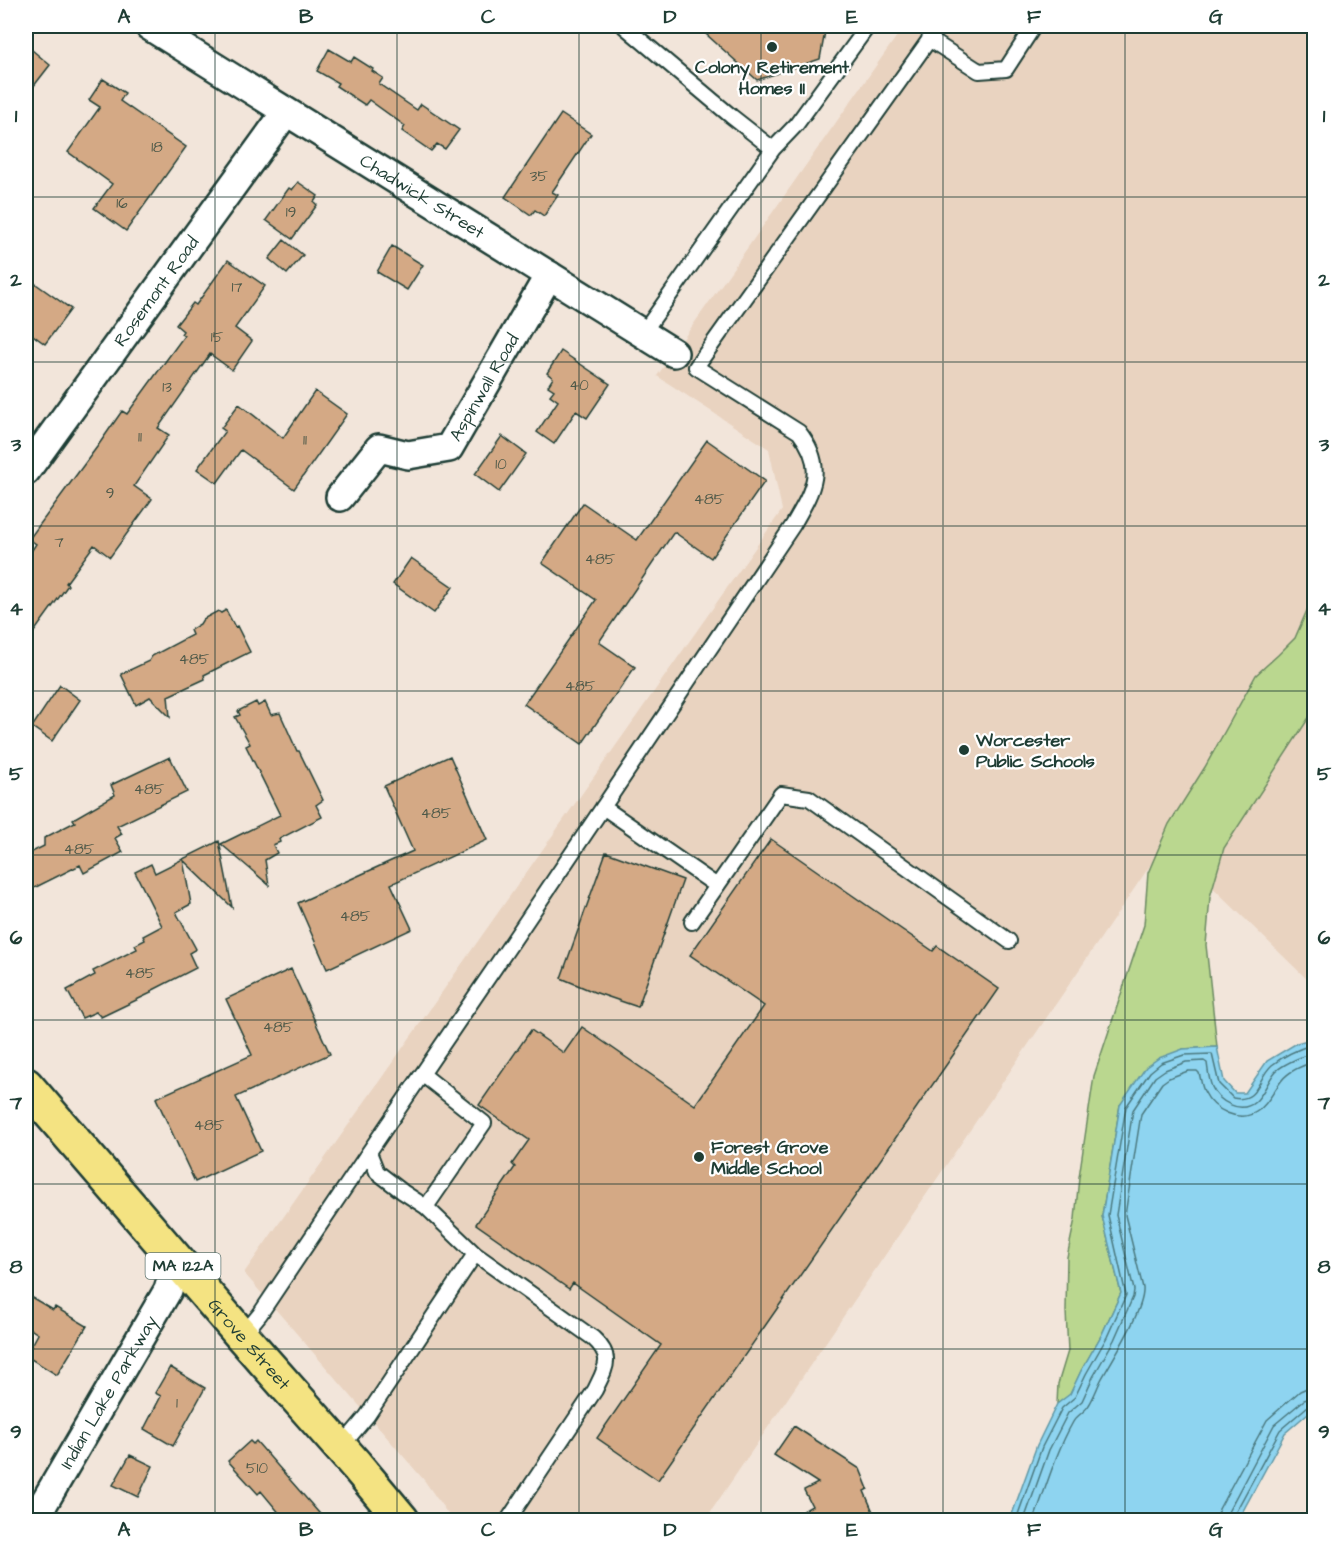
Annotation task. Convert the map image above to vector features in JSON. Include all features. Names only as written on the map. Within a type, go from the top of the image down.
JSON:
[{"type":"main road","name":"Grove Street","points":[[31,1101],[177,1260],[402,1521]]},
{"type":"street","name":"Chadwick Street","points":[[149,26],[685,360]]},
{"type":"street","name":"Rosemont Road","points":[[26,471],[286,112]]},
{"type":"street","name":"Aspinwall Road","points":[[340,497],[379,448],[408,455],[449,448],[549,275]]},
{"type":"street","name":"Indian Lake Parkway","points":[[34,1521],[168,1290],[177,1260]]},
{"type":"lane","points":[[624,26],[773,149]]},
{"type":"lane","points":[[643,333],[773,149],[796,125],[868,26]]},
{"type":"lane","points":[[242,1336],[260,1314],[603,807],[793,525],[808,499],[813,485],[815,464],[813,454],[799,432],[685,360],[939,26]]},
{"type":"lane","points":[[929,39],[979,71],[1006,69],[1035,26]]},
{"type":"lane","points":[[692,922],[781,794],[809,798],[1009,941]]},
{"type":"lane","points":[[603,807],[717,886]]},
{"type":"lane","points":[[422,1074],[484,1123],[426,1207]]},
{"type":"lane","points":[[369,1152],[377,1172],[426,1207],[475,1254],[593,1338],[607,1358],[602,1377],[595,1390],[508,1521]]},
{"type":"lane","points":[[340,1447],[367,1416],[475,1254]]},
{"type":"shaded area","name":"Worcester Public Schools","points":[[904,26],[1314,26],[1314,986],[1166,842],[705,1520],[452,1520],[424,1480],[244,1273],[782,510],[769,449],[657,376]]},
{"type":"green space","points":[[1314,578],[1314,712],[1224,848],[1210,897],[1206,945],[1217,1047],[1183,1049],[1120,1105],[1102,1216],[1121,1293],[1070,1395],[1057,1404],[1058,1384],[1068,1351],[1067,1257],[1075,1219],[1094,1076],[1144,925],[1148,873],[1169,824],[1205,767],[1256,675],[1295,638],[1308,608]]},
{"type":"water","points":[[1314,1038],[1314,1408],[1285,1433],[1238,1520],[1010,1520],[1037,1445],[1057,1404],[1070,1394],[1121,1293],[1102,1216],[1120,1105],[1146,1067],[1159,1058],[1183,1049],[1217,1047],[1224,1081],[1235,1093],[1245,1093],[1267,1061],[1297,1043]]},
{"type":"building","name":"Colony Retirement Homes II","points":[[697,26],[826,26],[820,59],[757,80]]},
{"type":"building","points":[[26,45],[50,65],[26,96]]},
{"type":"building","points":[[329,49],[351,62],[354,57],[383,78],[379,84],[417,110],[421,104],[459,130],[445,149],[437,144],[431,151],[402,131],[405,126],[369,100],[365,105],[336,86],[338,83],[317,71]]},
{"type":"building","points":[[103,79],[125,93],[120,101],[186,147],[126,231],[94,208],[112,184],[68,152],[100,107],[89,100]]},
{"type":"building","points":[[561,114],[591,134],[552,192],[558,195],[544,216],[535,210],[531,215],[505,197]]},
{"type":"building","points":[[298,182],[318,196],[314,202],[317,205],[292,239],[266,220],[289,188],[292,190]]},
{"type":"building","points":[[284,240],[303,255],[287,274],[269,259]]},
{"type":"building","points":[[392,246],[423,265],[407,290],[377,272]]},
{"type":"building","points":[[228,260],[265,286],[235,328],[252,341],[232,370],[210,354],[158,428],[169,435],[134,486],[152,499],[110,557],[94,545],[26,643],[26,559],[36,544],[29,539],[122,411],[127,414],[184,336],[181,334],[183,331],[176,325],[193,303],[196,305]]},
{"type":"building","points":[[26,277],[71,309],[45,344],[26,330]]},
{"type":"building","points":[[561,351],[610,384],[587,418],[576,411],[554,444],[537,432],[558,401],[550,395],[554,390],[548,386],[553,378],[547,373]]},
{"type":"building","points":[[315,391],[347,414],[294,489],[241,450],[217,483],[197,469],[225,431],[221,428],[239,404],[283,438]]},
{"type":"building","points":[[502,436],[526,454],[499,492],[475,474]]},
{"type":"building","points":[[707,440],[765,481],[711,558],[674,532],[599,642],[635,667],[582,744],[524,704],[596,600],[542,563],[583,503],[637,540]]},
{"type":"building","points":[[411,558],[453,587],[434,613],[393,584]]},
{"type":"building","points":[[226,610],[250,652],[204,675],[205,679],[168,696],[170,717],[150,697],[136,705],[121,674],[149,661],[152,656],[192,635],[190,630],[200,624],[203,619],[218,611],[221,613]]},
{"type":"building","points":[[60,685],[80,700],[52,741],[32,727]]},
{"type":"building","points":[[256,702],[258,706],[265,702],[271,715],[280,713],[323,800],[316,805],[322,817],[279,839],[280,842],[273,845],[277,853],[265,860],[269,885],[221,844],[280,815],[246,746],[250,744],[235,717],[240,715],[238,711]]},
{"type":"building","points":[[450,756],[487,840],[391,884],[412,929],[327,969],[298,903],[413,851],[384,786]]},
{"type":"building","points":[[170,757],[187,792],[117,826],[122,834],[115,838],[123,852],[84,873],[80,865],[26,892],[26,855],[44,846],[44,838],[75,822],[73,819],[115,795],[111,785]]},
{"type":"building","name":"Forest Grove Middle School","points":[[771,839],[933,951],[937,946],[999,989],[658,1480],[597,1438],[661,1345],[573,1283],[569,1289],[476,1224],[515,1167],[512,1164],[529,1140],[479,1105],[531,1030],[564,1053],[582,1027],[695,1105],[764,1006],[690,955]]},
{"type":"building","points":[[219,841],[232,907],[183,860],[191,904],[176,912],[196,949],[189,953],[196,968],[101,1017],[96,1012],[82,1018],[67,990],[95,975],[93,971],[137,949],[135,945],[145,940],[143,936],[162,926],[135,872],[151,864],[155,873]]},
{"type":"building","points":[[606,852],[683,880],[638,1007],[561,978]]},
{"type":"building","points":[[291,969],[330,1054],[236,1097],[261,1151],[195,1182],[156,1098],[252,1055],[226,999]]},
{"type":"building","points":[[26,1294],[53,1310],[55,1307],[87,1326],[57,1375],[26,1356],[38,1334],[26,1326]]},
{"type":"building","points":[[170,1367],[205,1388],[173,1446],[144,1429],[161,1396],[155,1393]]},
{"type":"building","points":[[794,1426],[860,1469],[868,1489],[864,1491],[877,1521],[786,1521],[812,1506],[804,1490],[818,1483],[774,1455]]},
{"type":"building","points":[[250,1441],[253,1444],[256,1441],[326,1521],[286,1521],[261,1491],[258,1494],[228,1461]]},
{"type":"building","points":[[130,1455],[153,1466],[138,1497],[113,1485]]},
{"type":"place","name":"Colony Retirement Homes II","points":[[772,47]]},
{"type":"place","name":"Worcester Public Schools","points":[[964,750]]},
{"type":"place","name":"Forest Grove Middle School","points":[[699,1157]]}]
